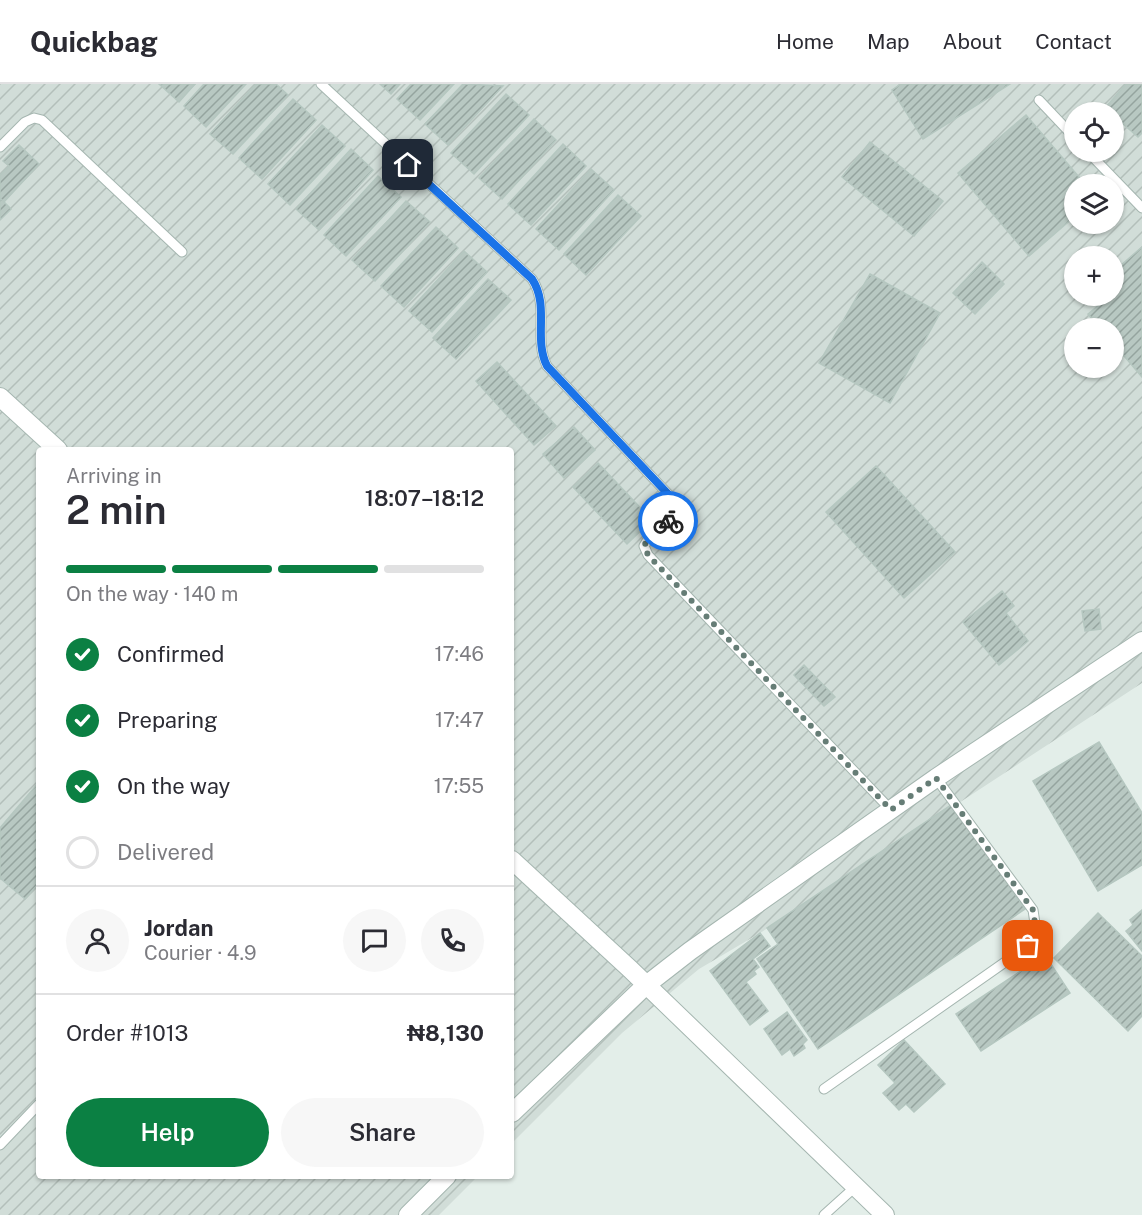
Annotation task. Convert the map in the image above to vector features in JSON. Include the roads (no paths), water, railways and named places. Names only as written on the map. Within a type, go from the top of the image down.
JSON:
[{"type":"street","points":[[0,397],[55,447]]},
{"type":"street","points":[[514,1111],[645,986],[936,778],[1142,641]]},
{"type":"street","points":[[514,862],[854,1188],[885,1215]]},
{"type":"street","points":[[408,1215],[444,1179]]},
{"type":"lane","points":[[321,84],[532,279],[542,300],[543,357],[547,366],[669,495],[675,506],[673,516],[648,539],[644,546],[648,555],[891,810]]},
{"type":"lane","points":[[1039,100],[1064,126]]},
{"type":"lane","points":[[0,147],[26,122],[34,118],[42,120],[182,252]]},
{"type":"lane","points":[[1098,162],[1142,208]]},
{"type":"lane","points":[[824,1089],[1028,946],[1036,930],[1033,910],[936,778]]},
{"type":"lane","points":[[0,1145],[36,1107]]},
{"type":"lane","points":[[824,1215],[854,1188]]}]
